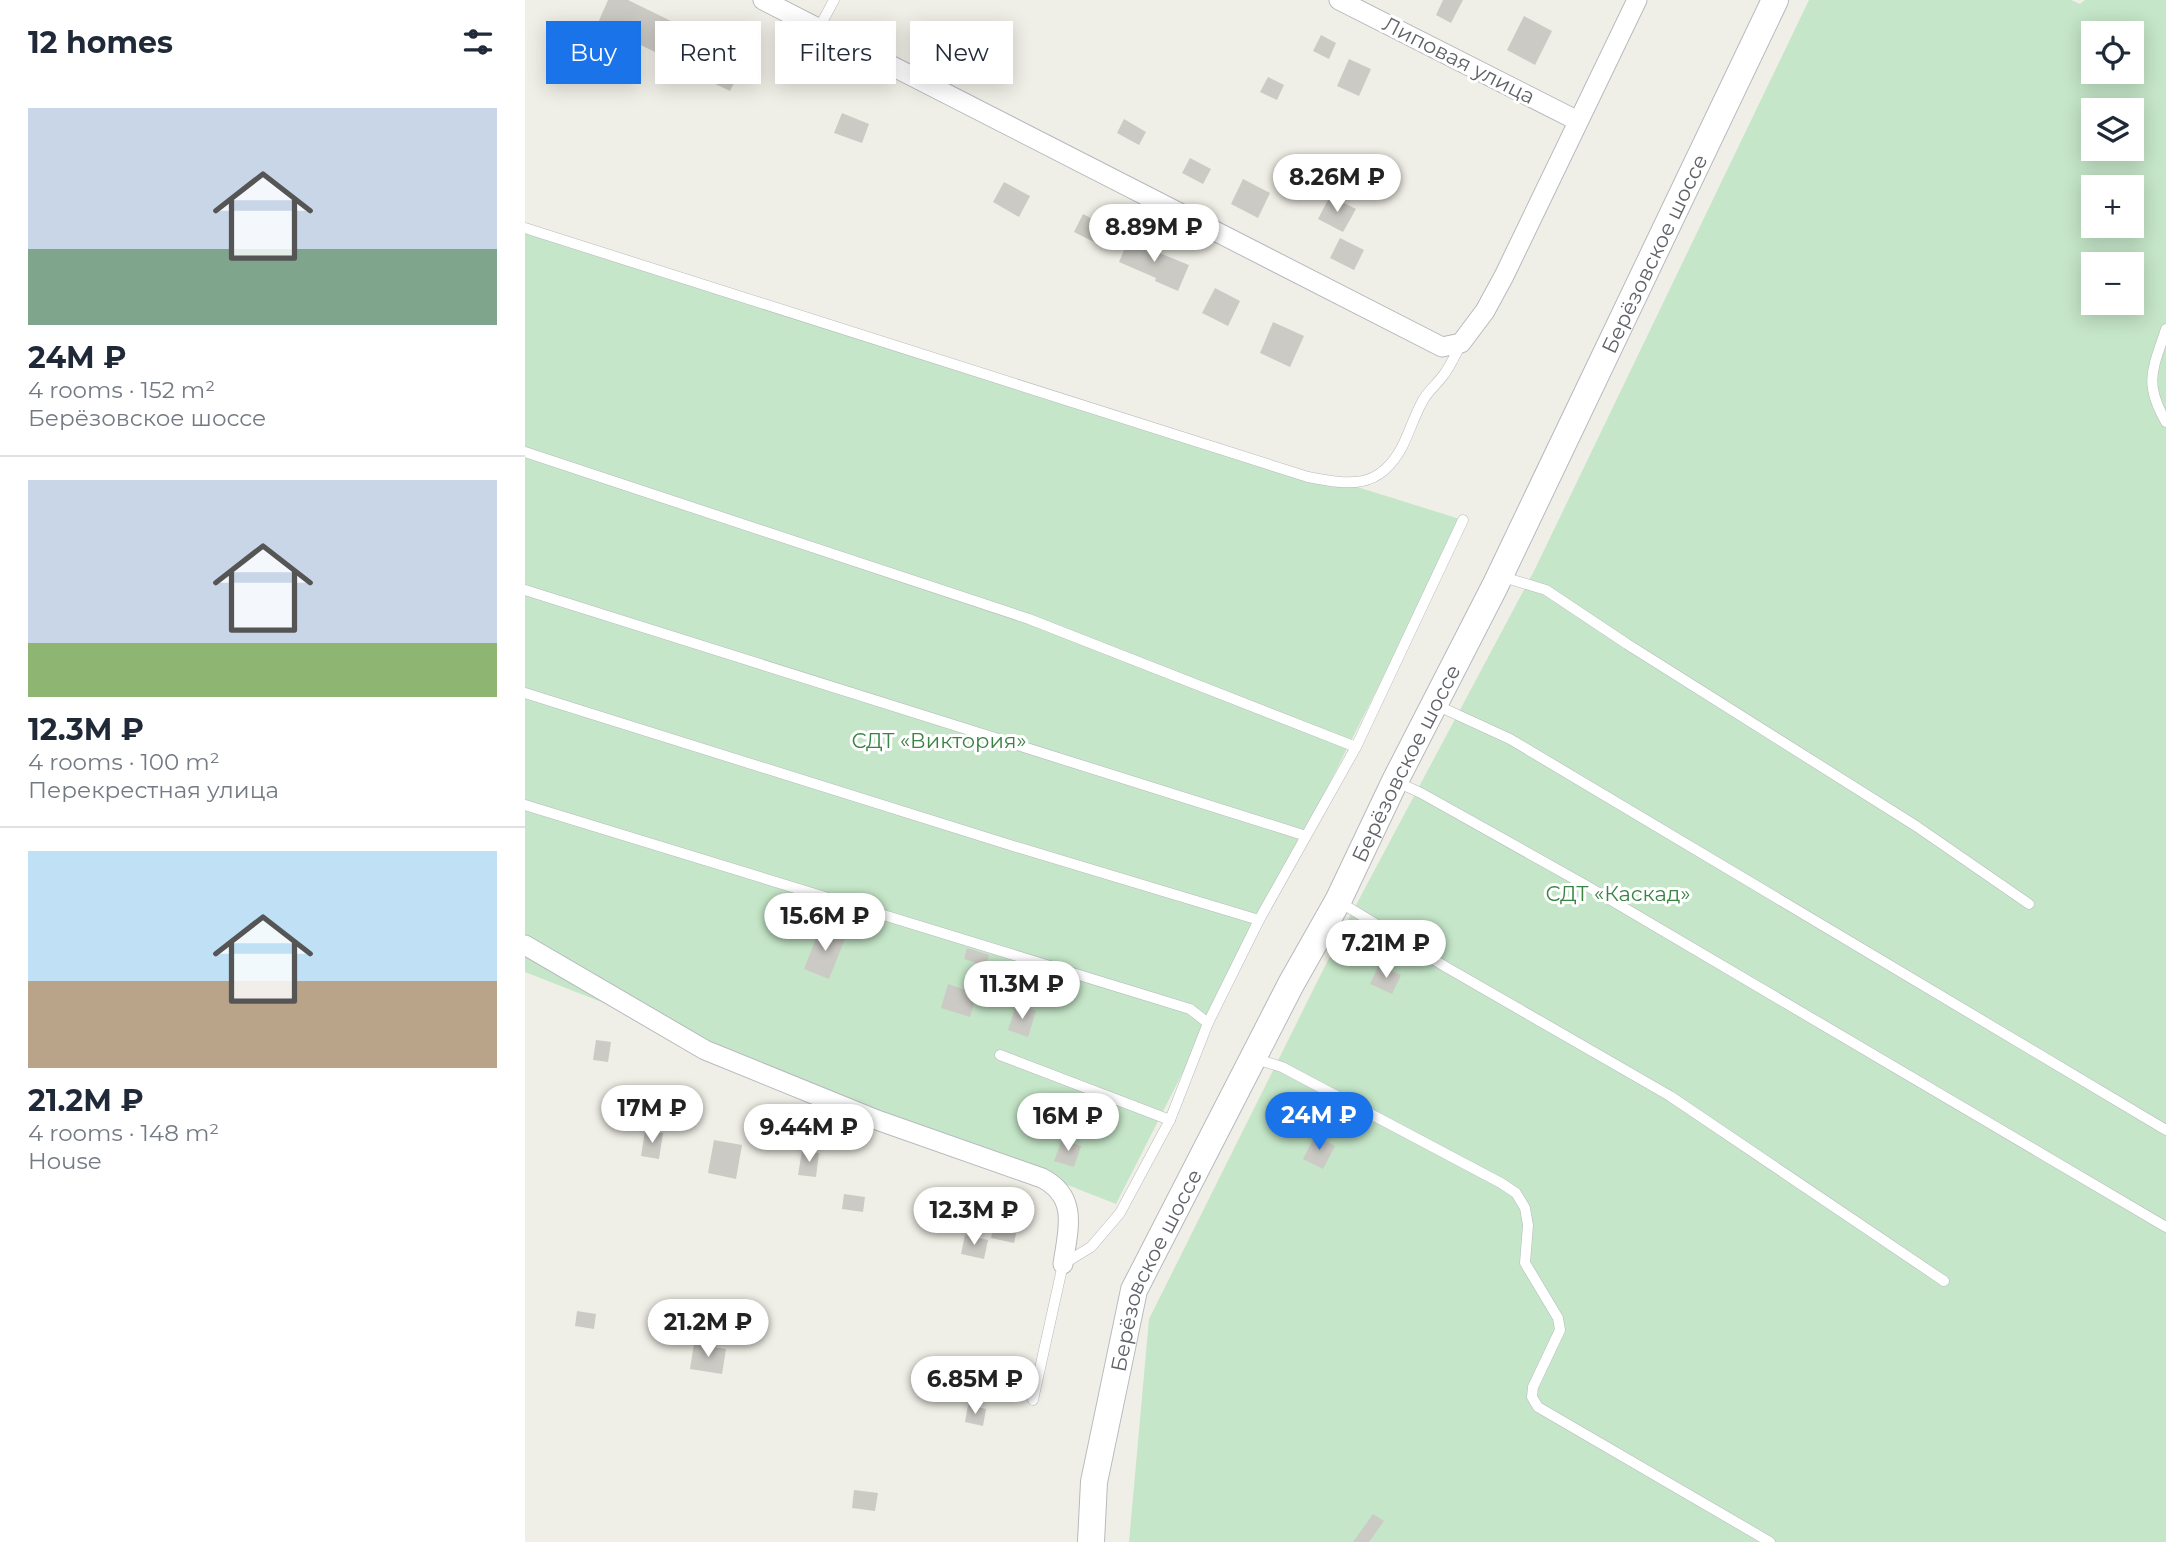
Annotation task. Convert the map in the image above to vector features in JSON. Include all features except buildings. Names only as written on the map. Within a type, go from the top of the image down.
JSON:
[{"type":"street","points":[[763,0],[805,21]]},
{"type":"street","name":"Липовая улица","points":[[1339,0],[1578,121]]},
{"type":"street","points":[[896,68],[1442,347],[1461,343],[1485,311],[1637,0]]},
{"type":"street","name":"Берёзовское шоссе","points":[[1091,1542],[1094,1482],[1133,1290],[1338,901],[1395,781],[1500,576],[1775,0]]},
{"type":"street","points":[[525,945],[705,1050],[877,1120],[1055,1184],[1065,1199],[1070,1215],[1063,1264]]},
{"type":"lane","points":[[823,21],[834,0]]},
{"type":"lane","points":[[525,228],[1308,477],[1336,482],[1362,482],[1379,476],[1391,464],[1427,393],[1444,375],[1461,343]]},
{"type":"lane","points":[[2166,329],[2150,376],[2155,402],[2166,422]]},
{"type":"lane","points":[[525,452],[1029,619],[1356,747]]},
{"type":"lane","points":[[1033,1400],[1063,1264],[1091,1247],[1119,1213],[1170,1120],[1208,1023],[1259,920],[1356,747],[1463,520]]},
{"type":"lane","points":[[1500,576],[1546,590],[1916,826],[2029,904]]},
{"type":"lane","points":[[525,590],[1303,835]]},
{"type":"lane","points":[[525,693],[1259,920]]},
{"type":"lane","points":[[1435,704],[1510,739],[2166,1130]]},
{"type":"lane","points":[[1395,781],[1587,886],[2166,1227]]},
{"type":"lane","points":[[525,805],[1190,1009],[1208,1023]]},
{"type":"lane","points":[[1338,901],[1670,1097],[1944,1281]]},
{"type":"lane","points":[[1000,1055],[1170,1120]]},
{"type":"lane","points":[[1253,1058],[1282,1068],[1501,1183],[1516,1194],[1525,1208],[1528,1225],[1525,1263],[1557,1318],[1560,1330],[1533,1387],[1532,1397],[1538,1407],[1770,1542]]},
{"type":"green space","name":"СДТ «Каскад»","points":[[1809,0],[2071,0],[2080,4],[2085,0],[2166,0],[2166,1542],[1129,1542],[1149,1319],[1348,920],[1535,569]]},
{"type":"green space","name":"СДТ «Виктория»","points":[[525,227],[1463,520],[1116,1204],[525,972]]}]
